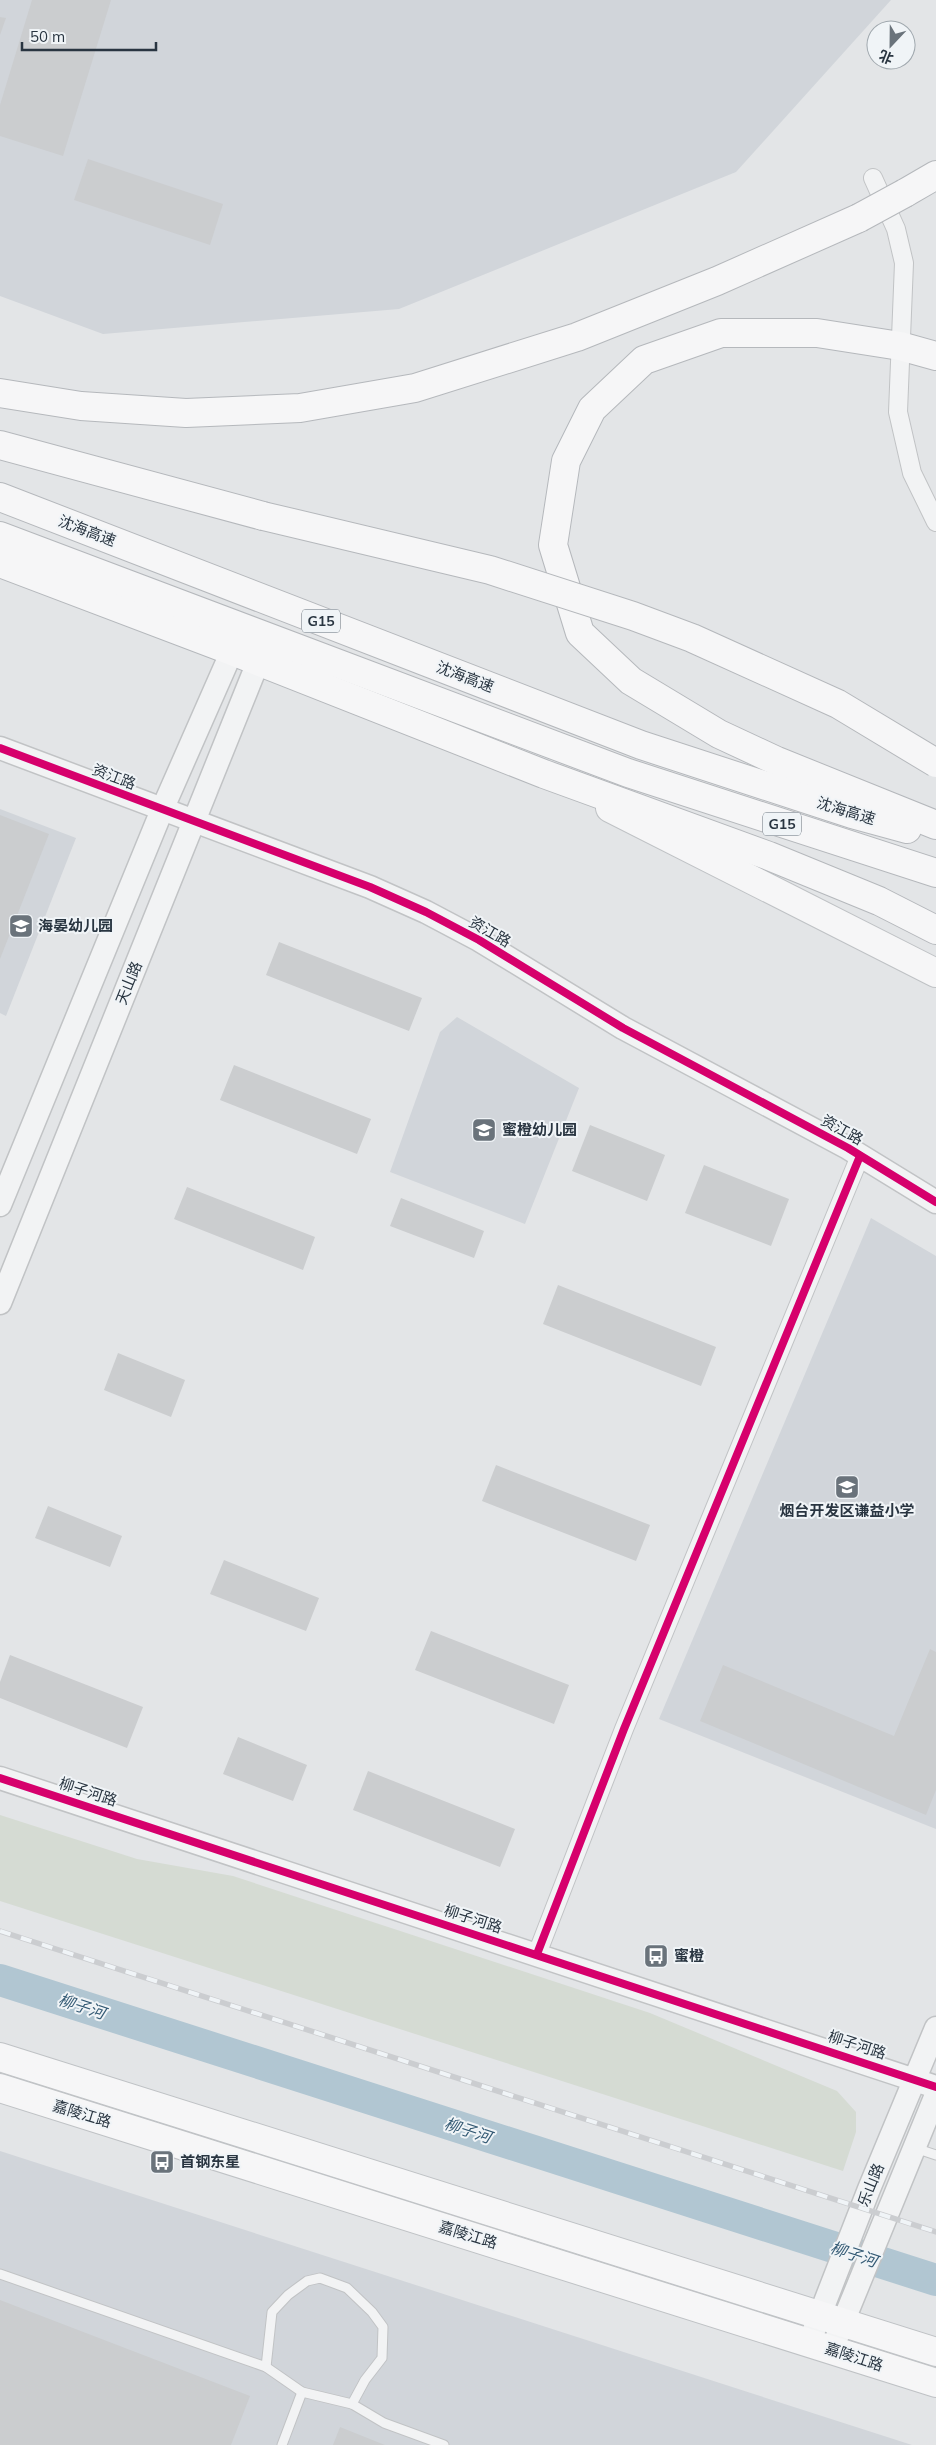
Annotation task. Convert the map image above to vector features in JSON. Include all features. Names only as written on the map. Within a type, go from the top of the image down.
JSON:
[{"type":"main road","points":[[0,394],[81,406],[186,414],[300,408],[415,388],[577,337],[717,281],[859,218],[936,175]]},
{"type":"main road","points":[[936,356],[900,346],[817,333],[721,333],[644,360],[592,409],[566,461],[553,545],[580,633],[631,681],[719,734],[777,761],[936,825]]},
{"type":"main road","points":[[0,445],[263,516],[490,570],[633,616],[692,638],[838,704],[936,763]]},
{"type":"main road","name":"沈海高速","points":[[0,497],[641,745],[852,814],[936,837]]},
{"type":"main road","name":"G15","points":[[0,536],[628,773],[936,873]]},
{"type":"main road","points":[[0,563],[232,650],[258,662],[544,774],[769,856],[879,901],[936,930]]},
{"type":"main road","points":[[544,774],[936,973]]},
{"type":"main road","name":"嘉陵江路","points":[[0,2058],[836,2307],[936,2352]]},
{"type":"main road","name":"嘉陵江路","points":[[0,2088],[936,2383]]},
{"type":"street","points":[[874,178],[896,229],[904,263],[898,412],[912,473],[936,522]]},
{"type":"street","points":[[0,1205],[162,810],[232,650]]},
{"type":"street","name":"天山路","points":[[0,1303],[258,662]]},
{"type":"street","name":"资江路","points":[[0,748],[370,887],[426,912],[479,940],[623,1028],[860,1156],[936,1202]]},
{"type":"street","points":[[537,1954],[624,1729],[860,1156]]},
{"type":"street","name":"柳子河路","points":[[0,1778],[926,2083]]},
{"type":"street","name":"乐山路","points":[[836,2307],[869,2189],[926,2083],[936,2028]]},
{"type":"street","name":"乐山路","points":[[820,2346],[836,2307],[894,2196],[936,2095]]},
{"type":"lane","points":[[914,2148],[936,2155]]},
{"type":"lane","points":[[0,2274],[266,2367],[302,2392],[352,2404],[384,2423],[444,2445]]},
{"type":"lane","points":[[266,2367],[272,2312],[288,2295],[308,2281],[320,2278],[347,2288],[372,2312],[384,2327],[382,2358],[365,2380],[352,2404]]},
{"type":"lane","points":[[282,2445],[302,2392]]},
{"type":"shaded area","points":[[0,0],[891,0],[873,20],[866,20],[866,28],[736,172],[399,309],[103,334],[0,296]]},
{"type":"shaded area","name":"海晏幼儿园","points":[[0,809],[76,838],[6,1016],[0,1013]]},
{"type":"shaded area","name":"蜜橙幼儿园","points":[[457,1017],[579,1088],[525,1224],[390,1172],[440,1032]]},
{"type":"shaded area","name":"烟台开发区谦益小学","points":[[871,1218],[936,1256],[936,1829],[659,1719]]},
{"type":"shaded area","points":[[0,1815],[137,1859],[233,1876],[650,2013],[837,2091],[856,2112],[856,2132],[843,2171],[0,1901]]},
{"type":"shaded area","name":"首钢东星","points":[[0,2151],[912,2445],[0,2445]]},
{"type":"building","points":[[32,0],[111,0],[63,156],[0,136],[0,105]]},
{"type":"building","points":[[0,17],[6,18],[0,35]]},
{"type":"building","points":[[88,159],[223,204],[210,245],[74,200]]},
{"type":"building","points":[[0,815],[49,834],[0,959]]},
{"type":"building","points":[[279,942],[422,998],[409,1031],[266,975]]},
{"type":"building","points":[[234,1065],[371,1119],[357,1154],[220,1100]]},
{"type":"building","points":[[590,1125],[665,1155],[647,1201],[572,1171]]},
{"type":"building","points":[[704,1165],[789,1199],[771,1246],[685,1213]]},
{"type":"building","points":[[187,1187],[315,1237],[303,1270],[174,1219]]},
{"type":"building","points":[[401,1198],[484,1231],[474,1258],[390,1226]]},
{"type":"building","points":[[558,1285],[716,1347],[701,1386],[543,1324]]},
{"type":"building","points":[[118,1353],[185,1380],[171,1417],[104,1390]]},
{"type":"building","points":[[496,1465],[650,1525],[636,1561],[482,1501]]},
{"type":"building","points":[[48,1506],[122,1536],[110,1567],[35,1538]]},
{"type":"building","points":[[224,1560],[319,1598],[306,1631],[210,1594]]},
{"type":"building","points":[[431,1631],[569,1685],[554,1724],[415,1670]]},
{"type":"building","points":[[930,1649],[936,1652],[936,1790],[926,1815],[700,1721],[723,1665],[894,1736]]},
{"type":"building","points":[[10,1655],[143,1707],[127,1748],[0,1698],[0,1682]]},
{"type":"building","points":[[238,1737],[307,1765],[293,1801],[223,1774]]},
{"type":"building","points":[[368,1771],[515,1829],[500,1867],[353,1810]]},
{"type":"building","points":[[0,2300],[250,2396],[231,2445],[0,2445]]},
{"type":"building","points":[[340,2427],[385,2445],[333,2445]]},
{"type":"waterway","name":"柳子河","points":[[0,1980],[936,2280]]},
{"type":"railway","points":[[0,1931],[936,2232]]},
{"type":"cycle path","points":[[0,748],[370,887],[426,912],[479,940],[623,1028],[848,1148],[936,1202]]},
{"type":"cycle path","points":[[537,1954],[624,1729],[860,1156]]},
{"type":"cycle path","points":[[0,1778],[936,2087]]},
{"type":"place","name":"海晏幼儿园","points":[[21,926]]},
{"type":"place","name":"蜜橙幼儿园","points":[[484,1130]]},
{"type":"place","name":"烟台开发区谦益小学","points":[[847,1487]]},
{"type":"place","name":"蜜橙","points":[[656,1956]]},
{"type":"place","name":"首钢东星","points":[[162,2162]]}]
